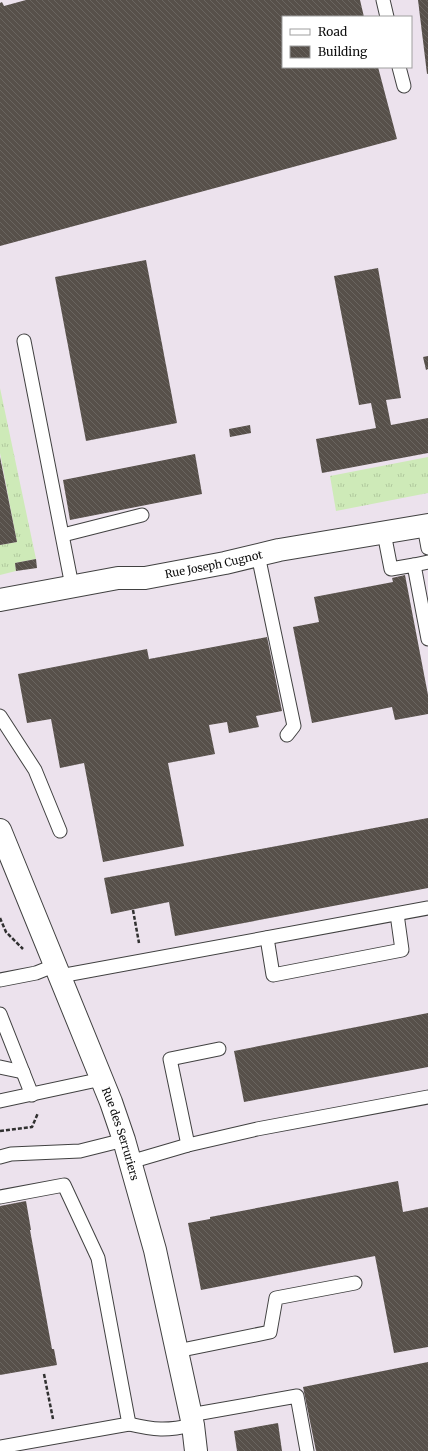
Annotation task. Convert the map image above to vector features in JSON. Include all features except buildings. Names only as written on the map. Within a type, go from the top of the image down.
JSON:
[{"type":"street","name":"Rue Joseph Cugnot","points":[[0,600],[118,578],[145,578],[225,563],[279,550],[426,526]]},
{"type":"street","name":"Rue des Serruriers","points":[[0,830],[51,971],[102,1078],[124,1140],[155,1250],[177,1351],[196,1451]]},
{"type":"lane","points":[[383,0],[387,16]]},
{"type":"lane","points":[[399,68],[404,86]]},
{"type":"lane","points":[[24,341],[72,586]]},
{"type":"lane","points":[[63,534],[142,515]]},
{"type":"lane","points":[[426,526],[428,548]]},
{"type":"lane","points":[[384,533],[391,569],[428,562]]},
{"type":"lane","points":[[258,555],[294,726],[287,735]]},
{"type":"lane","points":[[414,565],[428,639]]},
{"type":"lane","points":[[0,716],[35,770],[60,831]]},
{"type":"lane","points":[[0,980],[51,971],[142,961],[428,908]]},
{"type":"lane","points":[[267,938],[273,975],[402,950],[397,914]]},
{"type":"lane","points":[[0,1014],[23,1072],[36,1094]]},
{"type":"lane","points":[[188,1145],[170,1059],[219,1049]]},
{"type":"lane","points":[[0,1067],[23,1072]]},
{"type":"lane","points":[[0,1101],[102,1078]]},
{"type":"lane","points":[[130,1162],[188,1145],[257,1129],[428,1097]]},
{"type":"lane","points":[[0,1157],[11,1154],[80,1151],[124,1140]]},
{"type":"lane","points":[[0,1197],[64,1185],[98,1258],[129,1424]]},
{"type":"lane","points":[[177,1351],[270,1332],[276,1298],[355,1283]]},
{"type":"lane","points":[[0,1447],[129,1424],[151,1429],[172,1430],[191,1420],[297,1396],[307,1451]]},
{"type":"path","points":[[133,910],[142,961]]},
{"type":"path","points":[[0,918],[6,932],[28,955],[51,971]]},
{"type":"path","points":[[0,1130],[32,1127],[42,1102],[36,1094]]},
{"type":"path","points":[[44,1374],[57,1437]]},
{"type":"shaded area","points":[[0,0],[428,0],[428,1451],[0,1451]]},
{"type":"green space","points":[[0,388],[36,559],[15,563],[16,571],[0,575],[0,545],[17,542],[0,453]]},
{"type":"green space","points":[[428,457],[428,493],[336,511],[330,476]]}]
